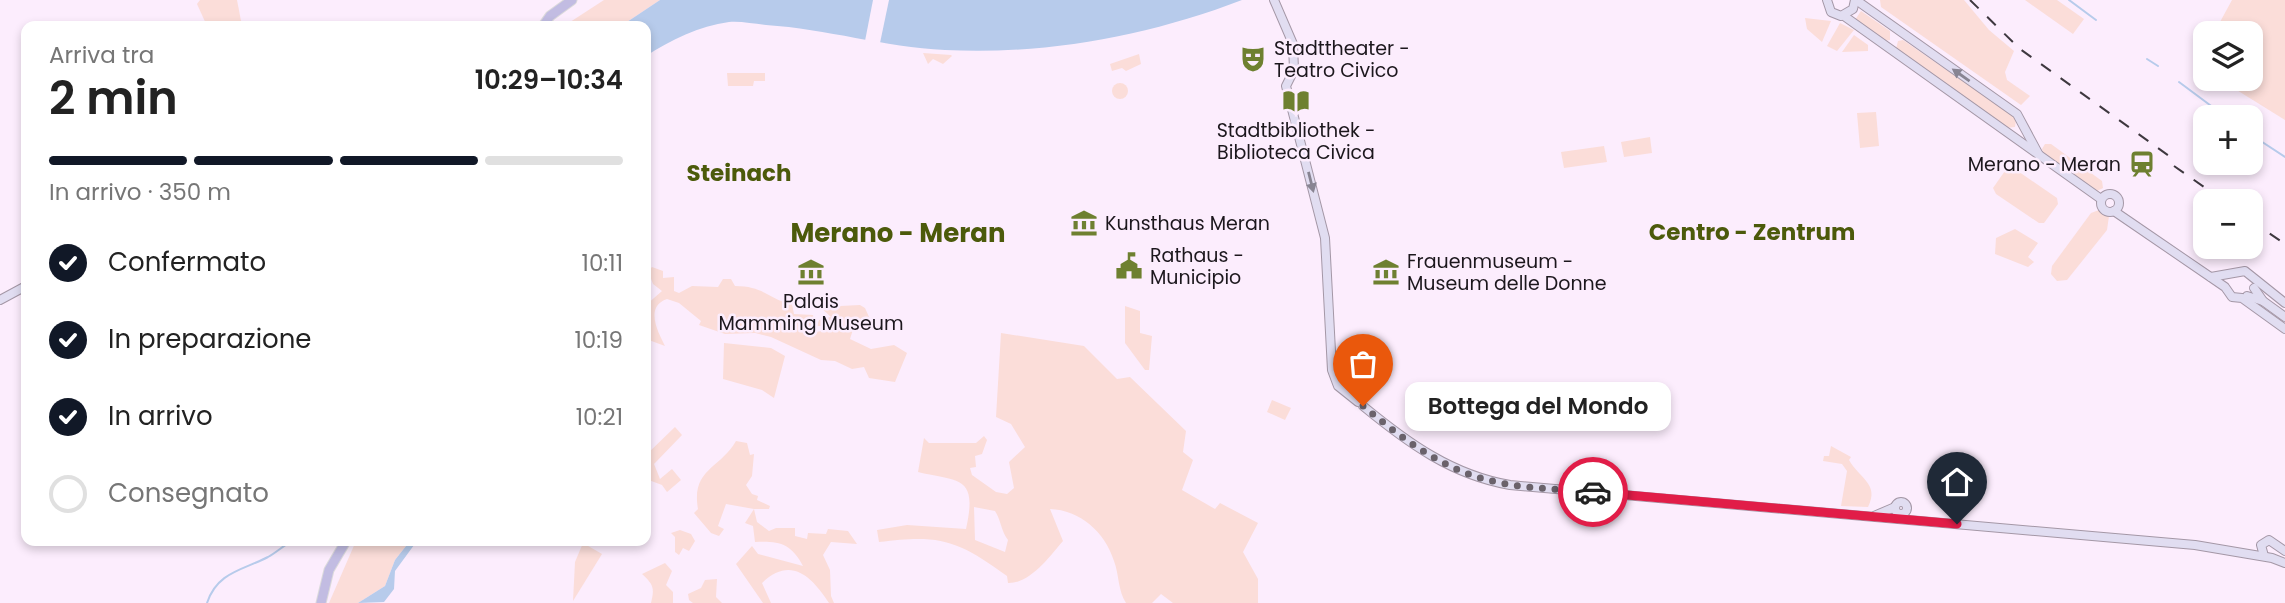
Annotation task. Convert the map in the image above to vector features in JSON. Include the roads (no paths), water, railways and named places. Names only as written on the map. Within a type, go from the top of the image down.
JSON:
[{"type":"main road","points":[[546,21],[572,0]]},
{"type":"main road","points":[[1274,0],[1291,37],[1295,67],[1286,80],[1287,92],[1325,238],[1333,376],[1342,390],[1388,427],[1444,464],[1488,480],[1534,488],[1874,516],[1900,513],[1918,521],[2162,541],[2252,554],[2265,554],[2277,553],[2281,548],[2269,540],[2263,542],[2265,554]]},
{"type":"main road","points":[[1827,0],[1831,12],[1844,16],[2101,199],[2103,208],[2116,208],[2126,218],[2225,287],[2232,297],[2263,301],[2285,317]]},
{"type":"main road","points":[[1844,16],[1853,9],[1856,0],[2017,114],[2041,158]]},
{"type":"main road","points":[[1889,48],[1900,32]]},
{"type":"main road","points":[[2004,131],[2015,130],[2020,120]]},
{"type":"main road","points":[[2101,199],[2107,194],[2113,194],[2118,199],[2116,208]]},
{"type":"main road","points":[[2209,277],[2242,270],[2263,301]]},
{"type":"main road","points":[[2225,287],[2229,274]]},
{"type":"main road","points":[[2245,297],[2253,283]]},
{"type":"main road","points":[[2253,283],[2285,303]]},
{"type":"main road","points":[[0,300],[21,289]]},
{"type":"main road","points":[[2245,297],[2285,329]]},
{"type":"main road","points":[[321,603],[329,570],[342,546]]},
{"type":"main road","points":[[2265,554],[2285,564]]},
{"type":"water","points":[[660,0],[1242,0],[1134,33],[1059,46],[983,51],[922,48],[811,30],[734,22],[696,30],[651,53],[651,21],[628,21]]},
{"type":"water","points":[[406,546],[413,546],[395,571],[394,589],[384,602],[358,603],[385,586],[395,560]]},
{"type":"waterway","points":[[2069,0],[2096,20]]},
{"type":"waterway","points":[[2147,59],[2158,66]]},
{"type":"waterway","points":[[2179,82],[2210,105]]},
{"type":"waterway","points":[[2263,143],[2285,157]]},
{"type":"waterway","points":[[207,603],[211,593],[224,578],[284,546]]},
{"type":"railway","points":[[1970,0],[2020,49],[2176,161]]},
{"type":"railway","points":[[2174,166],[2207,189]]},
{"type":"railway","points":[[2263,229],[2285,244]]},
{"type":"place","name":"Stadttheater - Teatro Civico","points":[[1253,59]]},
{"type":"place","name":"Stadtbibliothek - Biblioteca Civica","points":[[1296,101]]},
{"type":"place","name":"Merano - Meran","points":[[2142,164]]},
{"type":"place","name":"Kunsthaus Meran","points":[[1084,223]]},
{"type":"place","name":"Rathaus - Municipio","points":[[1129,266]]},
{"type":"place","name":"Palais Mamming Museum","points":[[811,272]]},
{"type":"place","name":"Frauenmuseum - Museum delle Donne","points":[[1386,272]]},
{"type":"place","name":"Bottega del Mondo","points":[[1363,406]]},
{"type":"district","name":"Steinach","points":[[739,173]]},
{"type":"district","name":"Centro - Zentrum","points":[[1752,232]]},
{"type":"district","name":"Merano - Meran","points":[[898,233]]}]
